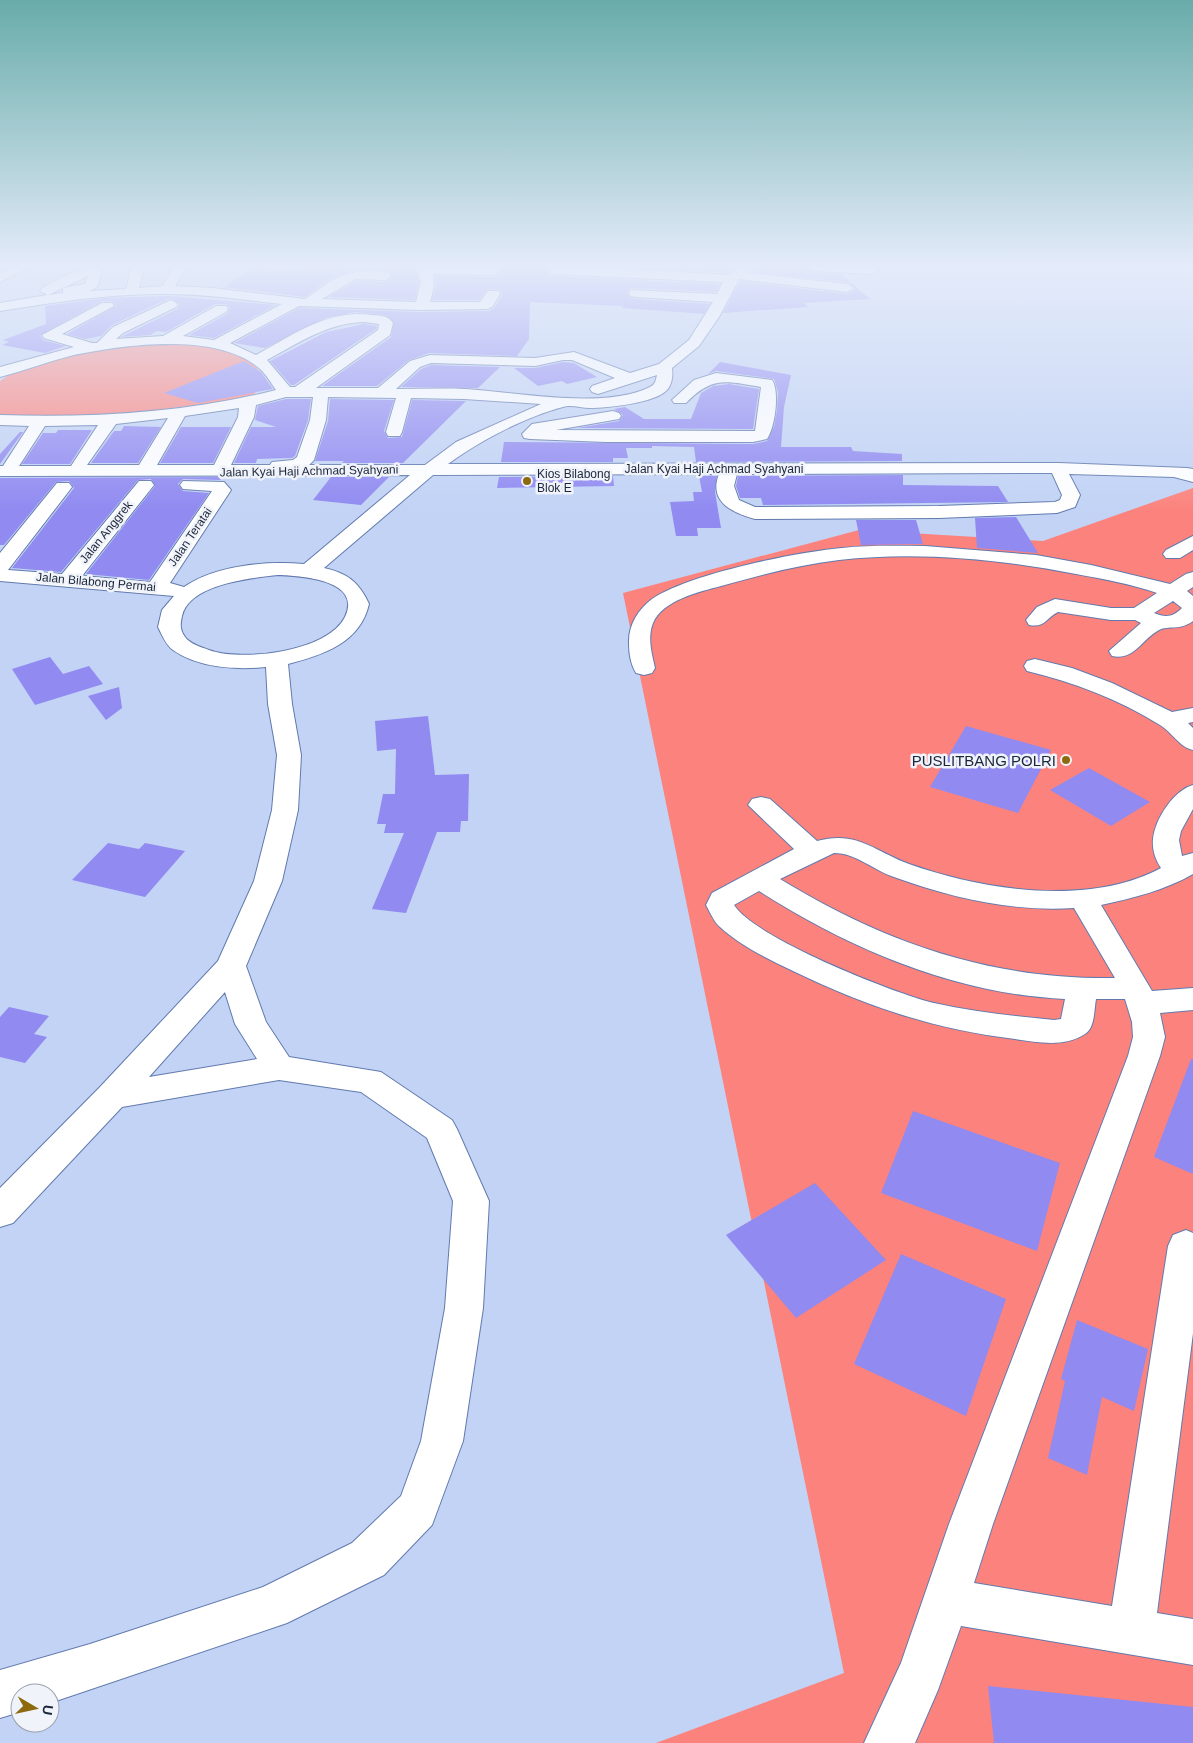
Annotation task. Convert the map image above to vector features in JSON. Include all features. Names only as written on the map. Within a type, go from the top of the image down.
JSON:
[{"type":"street","points":[[0,372],[28,362],[87,348]]},
{"type":"street","points":[[229,348],[258,360],[293,392]]},
{"type":"street","points":[[258,360],[279,348]]},
{"type":"street","points":[[293,392],[361,348]]},
{"type":"street","points":[[387,387],[405,393],[512,396],[563,393],[664,367],[688,348]]},
{"type":"street","points":[[387,387],[415,364],[430,359],[516,362],[574,356],[623,377]]},
{"type":"street","points":[[0,357],[28,362]]},
{"type":"street","points":[[664,367],[666,375],[661,387],[665,404],[680,437],[671,458]]},
{"type":"street","points":[[586,380],[623,377]]},
{"type":"street","points":[[709,377],[760,382],[767,384],[769,388],[764,431],[760,435],[743,438],[538,436],[530,434],[538,428],[665,404],[709,377]]},
{"type":"street","points":[[0,420],[40,422],[110,420],[179,413],[248,402],[293,392],[387,387],[537,388],[563,393],[591,403],[624,400],[665,404]]},
{"type":"street","points":[[4,467],[79,465],[292,466],[302,463],[318,420],[321,392]]},
{"type":"street","points":[[394,432],[405,393]]},
{"type":"street","points":[[308,571],[370,516],[462,446],[515,420],[563,393]]},
{"type":"street","points":[[222,466],[246,417],[248,402]]},
{"type":"street","points":[[148,465],[179,413]]},
{"type":"street","points":[[79,465],[110,420]]},
{"type":"street","points":[[4,467],[40,422]]},
{"type":"street","points":[[648,465],[671,458],[692,465],[785,463],[796,466],[799,469]]},
{"type":"street","name":"Jalan Kyai Haji Achmad Syahyani","points":[[4,467],[307,472],[692,465],[727,476],[799,469],[1190,475]]},
{"type":"street","points":[[1060,474],[1071,495],[1068,503],[1058,507],[977,511],[764,513],[740,510],[733,505],[725,492],[727,476],[1060,474]]},
{"type":"street","points":[[0,487],[145,485]]},
{"type":"street","name":"Jalan Teratai","points":[[145,485],[222,488],[157,587]]},
{"type":"street","name":"Jalan Anggrek","points":[[68,580],[145,485]]},
{"type":"street","points":[[0,566],[63,487]]},
{"type":"street","points":[[1173,554],[1193,542]]},
{"type":"street","points":[[644,668],[639,650],[640,630],[646,618],[656,607],[676,595],[718,580],[780,564],[834,555],[925,552],[986,555],[1083,569],[1174,592],[1193,608],[1175,624],[1147,618],[1055,605],[1044,611],[1037,620]]},
{"type":"street","points":[[278,569],[308,571],[334,578],[352,589],[359,604],[354,621],[338,637],[311,651],[276,660],[237,662],[203,656],[179,644],[169,627],[174,609],[192,592],[217,580],[246,572],[278,569]]},
{"type":"street","name":"Jalan Bilabong Permai","points":[[0,575],[157,587],[192,592]]},
{"type":"street","points":[[1120,651],[1147,618],[1158,600],[1174,592],[1193,578]]},
{"type":"street","points":[[0,1212],[112,1096],[231,966],[268,881],[285,810],[289,755],[280,704],[276,660]]},
{"type":"street","points":[[1035,666],[1064,673],[1104,688],[1169,720],[1183,730],[1193,743]]},
{"type":"street","points":[[1169,720],[1193,714]]},
{"type":"street","points":[[1185,868],[1167,859],[1165,846],[1168,826],[1193,793]]},
{"type":"street","points":[[762,804],[813,852]]},
{"type":"street","points":[[1082,989],[1076,1025],[1069,1030],[1054,1032],[932,1014],[865,992],[801,963],[727,920],[720,909],[722,900],[813,852],[830,846],[848,846],[891,866],[933,882],[996,895],[1082,898],[1117,894],[1185,868]]},
{"type":"street","points":[[760,879],[803,907],[836,924],[882,944],[981,976],[1038,986],[1193,999]]},
{"type":"street","points":[[889,1743],[908,1711],[926,1664],[962,1546],[1144,1056],[1149,1037],[1146,1015],[1137,995],[1112,945],[1082,898]]},
{"type":"street","points":[[231,966],[250,1024],[278,1068]]},
{"type":"street","points":[[0,1694],[90,1668],[271,1607],[368,1559],[417,1510],[442,1441],[464,1308],[471,1201],[440,1129],[369,1081],[278,1068],[112,1096]]},
{"type":"street","points":[[1131,1632],[1186,1246]]},
{"type":"street","points":[[945,1601],[1193,1642]]},
{"type":"shaded area","points":[[97,348],[219,348],[238,355],[251,363],[261,374],[258,390],[250,398],[125,414],[0,417],[0,381],[32,364]]},
{"type":"shaded area","points":[[1193,488],[1193,1743],[656,1743],[844,1673],[623,593],[859,530],[1043,541]]},
{"type":"building","points":[[20,348],[59,348],[45,353]]},
{"type":"building","points":[[294,348],[348,348],[294,385],[291,385],[270,361]]},
{"type":"building","points":[[375,348],[522,348],[517,356],[429,353],[409,360],[377,386],[322,386]]},
{"type":"building","points":[[244,361],[261,372],[273,389],[198,403],[164,393]]},
{"type":"building","points":[[563,362],[574,363],[597,377],[567,384],[562,381],[538,386],[514,368],[535,368]]},
{"type":"building","points":[[720,362],[791,375],[784,407],[781,447],[851,447],[853,451],[902,454],[902,461],[696,462],[694,447],[652,446],[652,448],[626,448],[628,458],[613,458],[613,462],[501,462],[504,442],[753,444],[767,441],[774,427],[777,410],[778,392],[774,379],[716,371],[708,374]]},
{"type":"building","points":[[431,365],[500,367],[478,388],[401,387],[421,369]]},
{"type":"building","points":[[729,384],[759,389],[753,429],[577,428],[619,421],[623,415],[614,409],[625,407],[644,419],[691,419],[701,393],[713,386]]},
{"type":"building","points":[[286,399],[311,399],[308,420],[295,456],[292,458],[257,459],[256,463],[234,463],[251,427],[276,427],[255,420],[258,406]]},
{"type":"building","points":[[330,399],[394,400],[384,431],[388,438],[402,437],[412,400],[466,401],[403,463],[342,463],[344,461],[315,461],[328,421]]},
{"type":"building","points":[[124,426],[161,427],[138,463],[91,463],[114,431],[121,431]]},
{"type":"building","points":[[181,427],[231,427],[213,463],[160,463]]},
{"type":"building","points":[[58,430],[92,430],[70,464],[22,464],[43,433],[56,433]]},
{"type":"building","points":[[20,432],[23,432],[0,464],[0,454]]},
{"type":"building","points":[[903,475],[903,485],[998,486],[1008,502],[763,505],[761,498],[740,498],[736,486],[738,476]]},
{"type":"building","points":[[613,476],[614,486],[497,488],[499,477]]},
{"type":"building","points":[[699,476],[717,476],[715,492],[721,528],[697,528],[698,536],[676,536],[670,502],[694,501],[693,492],[702,492]]},
{"type":"building","points":[[222,477],[220,480],[183,479],[178,484],[183,491],[209,493],[149,580],[86,574],[155,486],[151,479],[138,480],[61,572],[12,568],[74,488],[69,481],[56,482],[4,545],[0,545],[0,478]]},
{"type":"building","points":[[331,477],[389,477],[361,505],[313,500]]},
{"type":"building","points":[[1016,517],[1038,553],[977,548],[975,518]]},
{"type":"building","points":[[856,520],[916,520],[923,544],[861,545]]},
{"type":"building","points":[[50,657],[63,674],[89,666],[103,684],[35,705],[12,669]]},
{"type":"building","points":[[119,687],[122,708],[106,720],[88,696]]},
{"type":"building","points":[[428,716],[435,775],[469,774],[468,821],[461,821],[460,832],[437,832],[406,913],[372,909],[404,833],[384,833],[386,824],[377,824],[383,794],[395,794],[396,749],[377,751],[375,721]]},
{"type":"building","points":[[966,726],[1051,750],[1018,813],[930,787]]},
{"type":"building","points":[[1089,768],[1150,802],[1111,826],[1050,790]]},
{"type":"building","points":[[108,843],[139,849],[145,843],[185,851],[145,897],[72,880]]},
{"type":"building","points":[[9,1007],[49,1016],[34,1034],[47,1037],[25,1063],[0,1057],[0,1017]]},
{"type":"building","points":[[1191,1059],[1193,1059],[1193,1174],[1154,1157]]},
{"type":"building","points":[[913,1111],[1060,1163],[1037,1251],[881,1193]]},
{"type":"building","points":[[815,1183],[886,1260],[796,1318],[726,1235]]},
{"type":"building","points":[[901,1254],[1006,1299],[966,1416],[854,1364]]},
{"type":"building","points":[[1077,1320],[1148,1349],[1134,1411],[1102,1397],[1087,1475],[1048,1458],[1065,1381],[1061,1379]]},
{"type":"building","points":[[988,1686],[1193,1707],[1193,1743],[994,1743]]},
{"type":"place","name":"Kios Bilabong Blok E","points":[[527,481]]},
{"type":"place","name":"PUSLITBANG POLRI","points":[[1066,760]]}]
